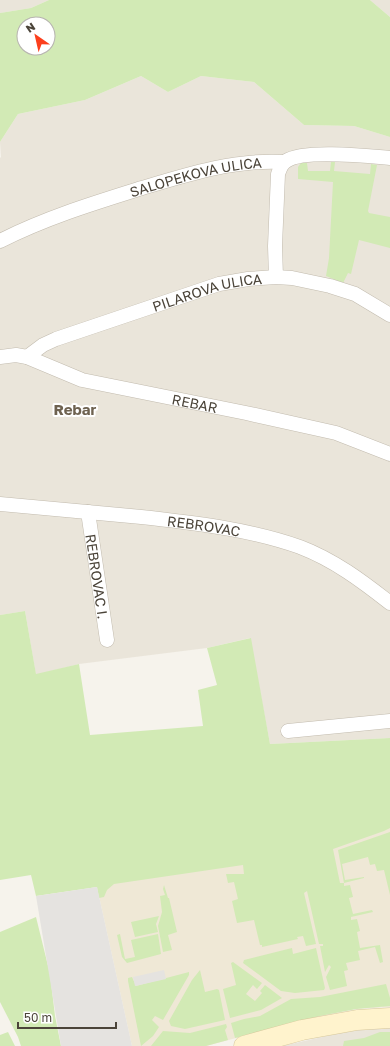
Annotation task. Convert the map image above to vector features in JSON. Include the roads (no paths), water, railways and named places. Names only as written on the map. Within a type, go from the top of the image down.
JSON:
[{"type":"main road","points":[[244,1046],[302,1030],[357,1020],[390,1018]]},
{"type":"street","points":[[284,162],[295,157],[322,154],[390,158]]},
{"type":"street","name":"SALOPEKOVA ULICA","points":[[0,241],[17,232],[99,201],[187,175],[235,164],[264,161],[284,162],[278,174],[275,246],[276,277]]},
{"type":"street","name":"PILAROVA ULICA","points":[[27,357],[42,345],[56,339],[219,284],[248,279],[276,277],[292,278],[322,284],[355,294],[390,315]]},
{"type":"street","name":"REBAR","points":[[0,357],[16,355],[27,357],[82,380],[336,433],[390,454]]},
{"type":"street","name":"REBROVAC","points":[[0,504],[185,522],[253,532],[300,548],[329,560],[361,580],[390,603]]},
{"type":"street","name":"REBROVAC I.","points":[[88,512],[107,640]]},
{"type":"street","points":[[288,731],[390,721]]},
{"type":"district","name":"Rebar","points":[[75,409]]}]
